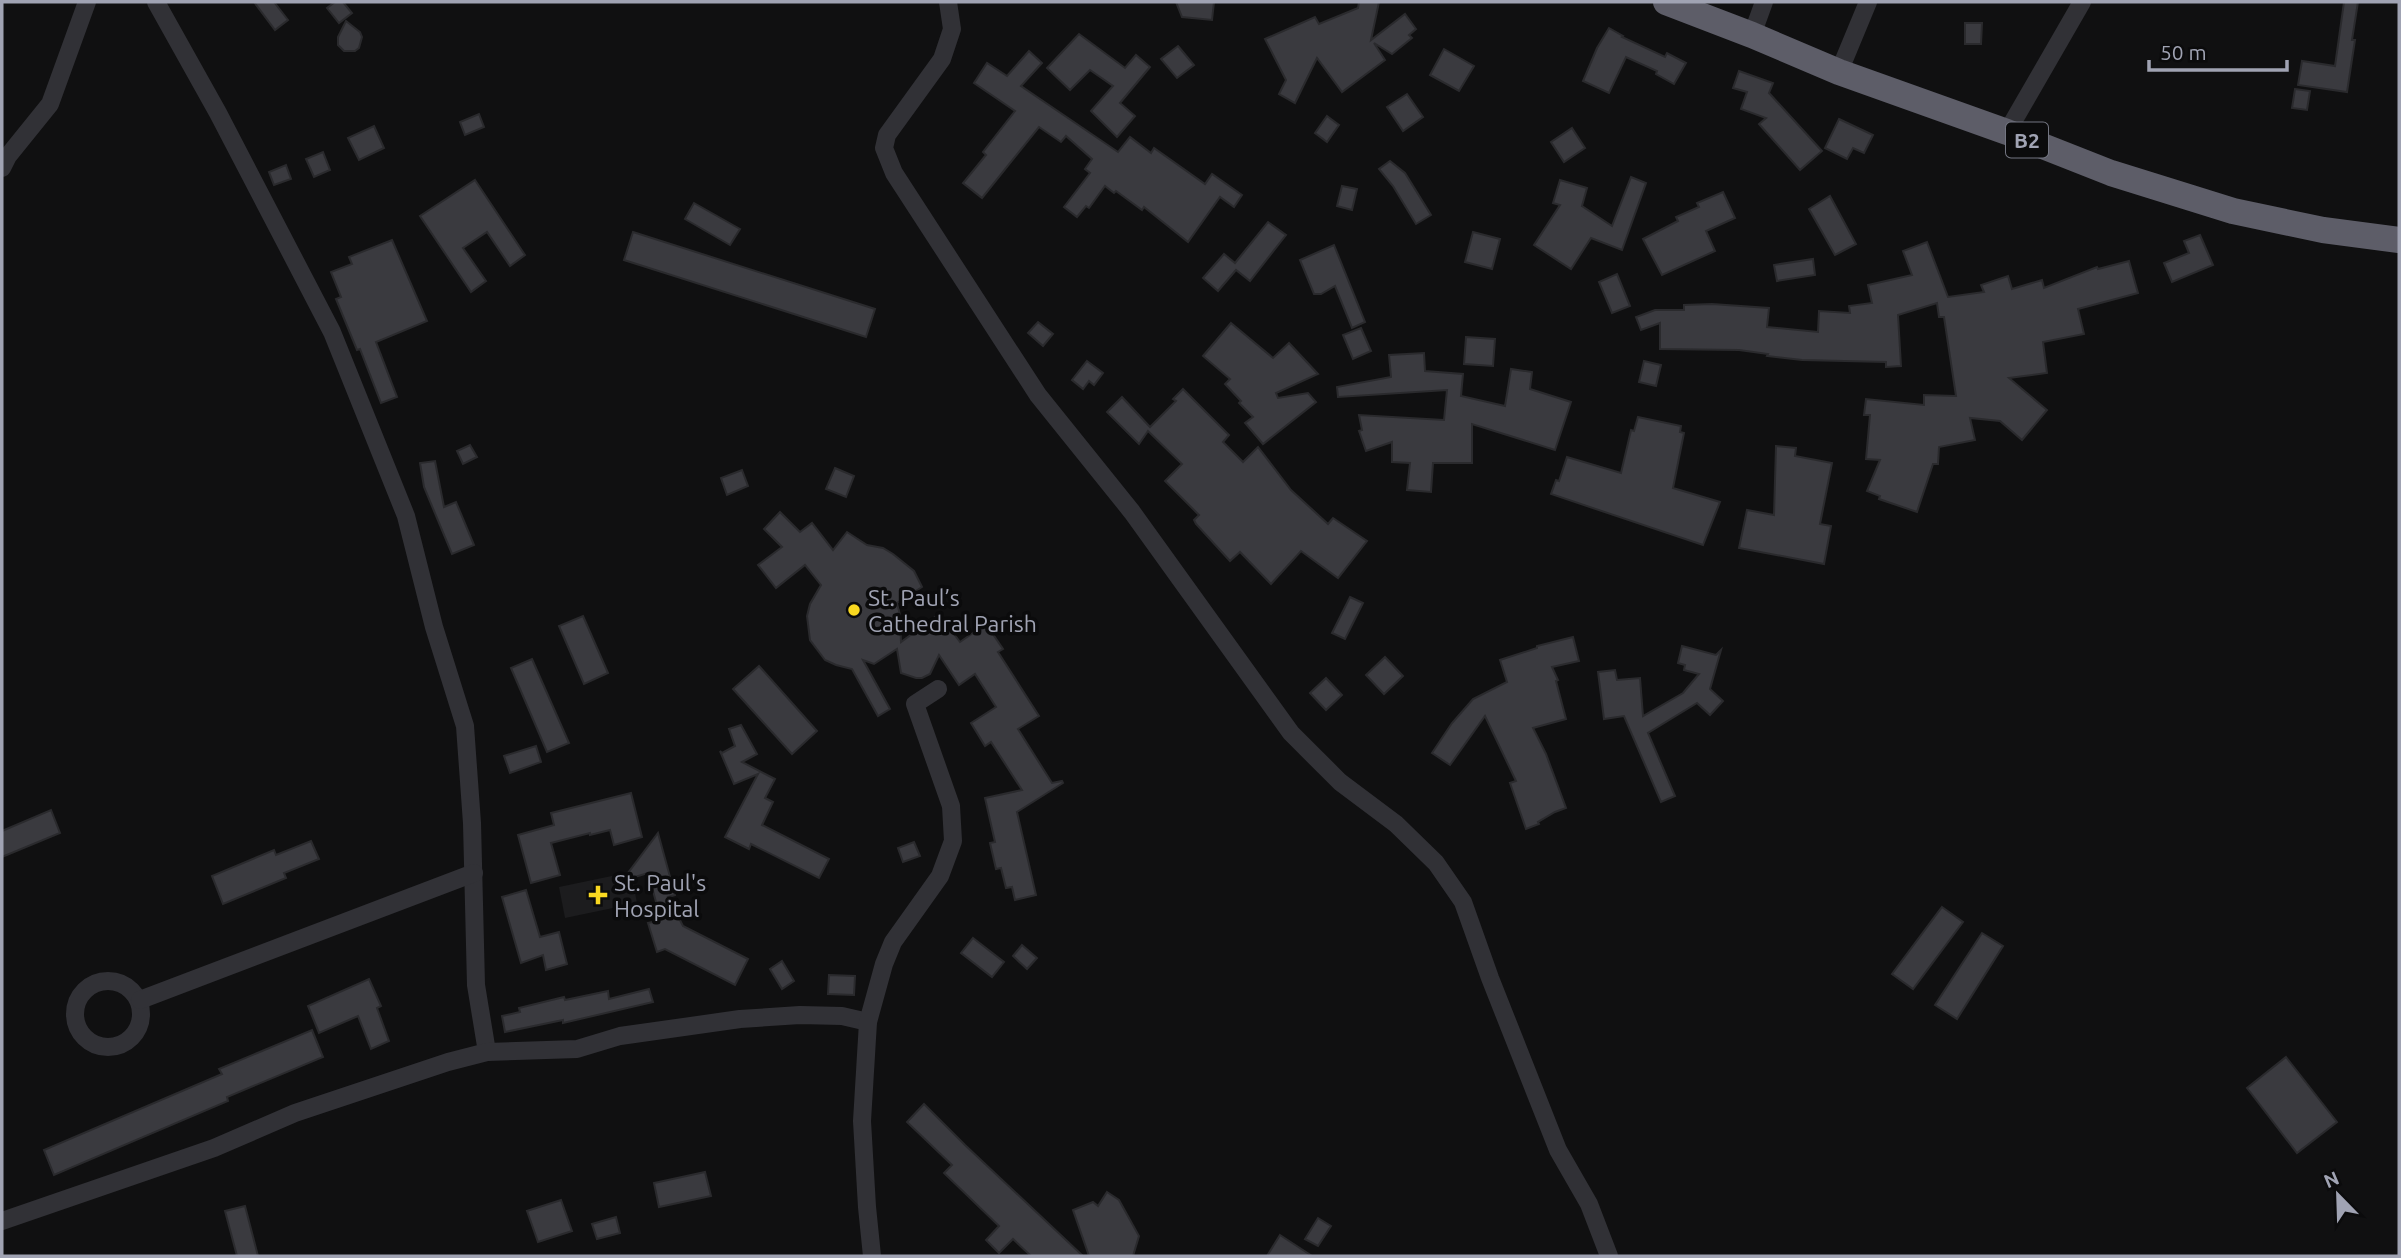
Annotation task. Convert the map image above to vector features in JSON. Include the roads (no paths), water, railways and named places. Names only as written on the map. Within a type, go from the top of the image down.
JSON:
[{"type":"highway","name":"B2","points":[[1666,2],[1839,72],[2007,132],[2111,173],[2233,211],[2323,230],[2399,240]]},
{"type":"street","points":[[2,168],[8,156],[50,104],[87,2]]},
{"type":"street","points":[[156,2],[218,113],[332,332],[407,516],[434,627],[465,726],[474,873],[476,985],[487,1052]]},
{"type":"street","points":[[948,2],[952,29],[942,59],[887,135],[884,148],[894,173],[1038,395],[1132,512],[1291,733],[1340,782],[1404,831],[1436,863],[1463,902],[1558,1150],[1589,1204],[1609,1256]]},
{"type":"street","points":[[1752,35],[1764,2]]},
{"type":"street","points":[[1839,72],[1868,2]]},
{"type":"street","points":[[2007,132],[2082,2]]},
{"type":"street","points":[[873,1256],[862,1121],[868,1022],[893,942],[940,876],[953,841],[951,806],[915,704],[938,689]]},
{"type":"street","points":[[139,1000],[474,873]]},
{"type":"street","points":[[2,1221],[214,1149],[295,1113],[448,1062],[487,1052],[577,1049],[620,1036],[740,1019],[828,1016],[868,1022]]},
{"type":"place","name":"St. Paul’s Cathedral Parish","points":[[854,610]]},
{"type":"place","name":"St. Paul's Hospital","points":[[598,895]]}]
